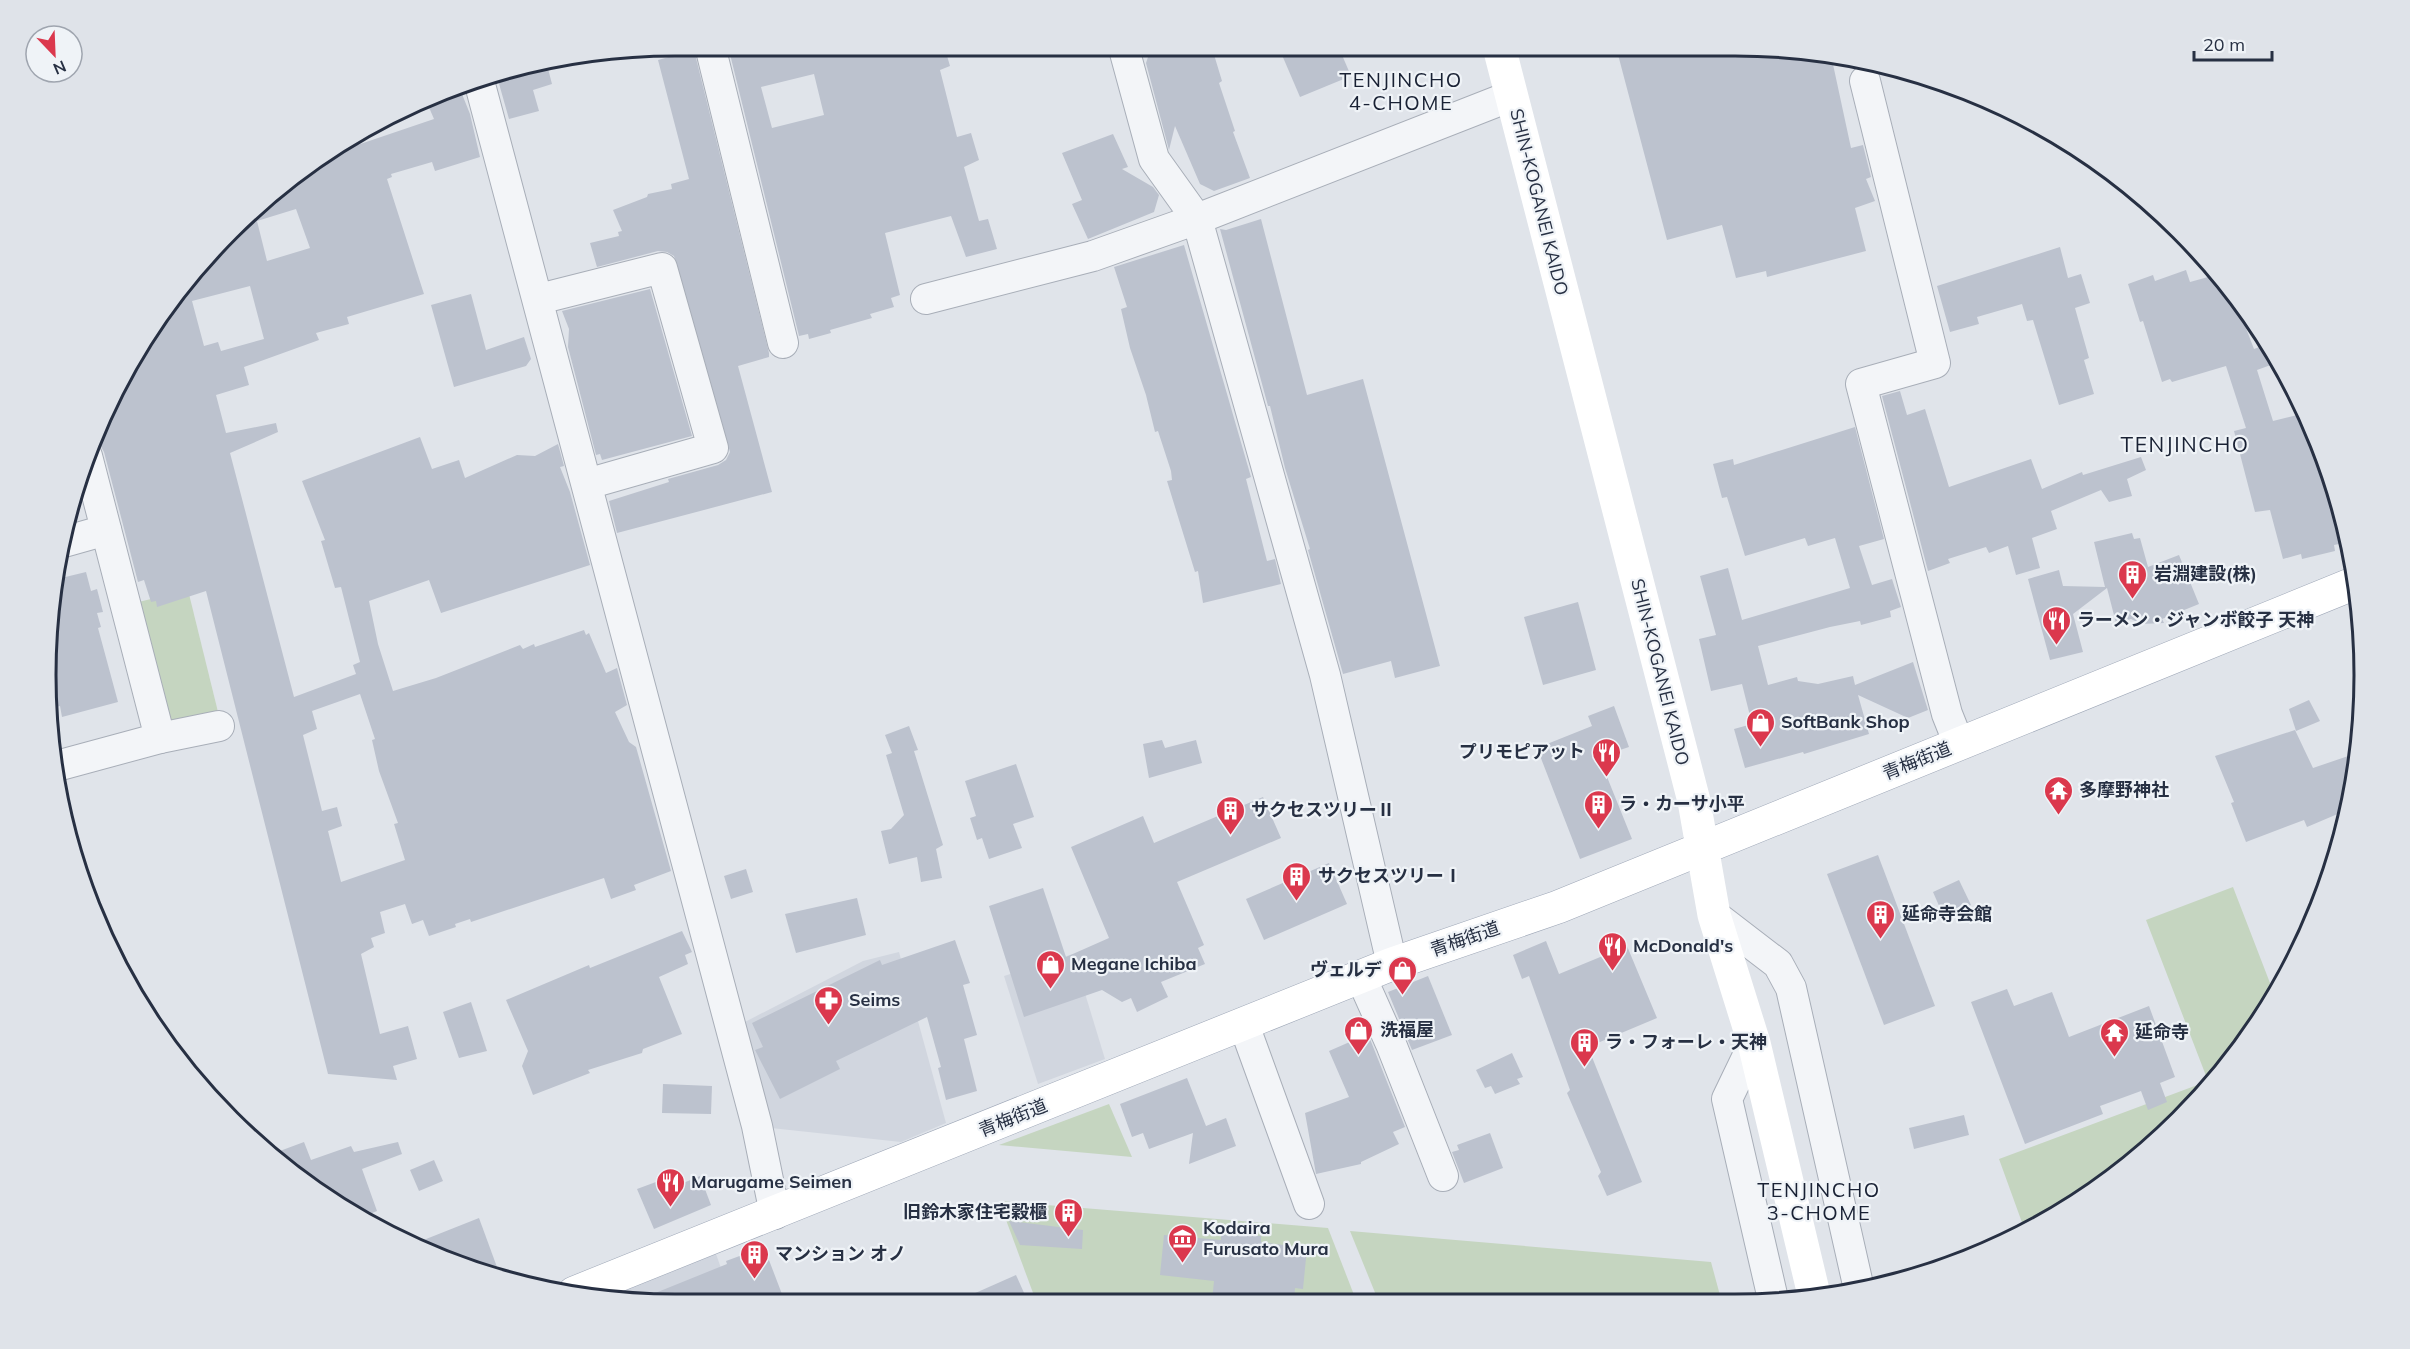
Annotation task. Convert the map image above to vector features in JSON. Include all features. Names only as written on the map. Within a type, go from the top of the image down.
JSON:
[{"type":"main road","name":"SHIN-KOGANEI KAIDO","points":[[1501,56],[1694,801],[1714,915],[1754,1043],[1812,1288]]},
{"type":"main road","name":"青梅街道","points":[[589,1287],[1392,964],[1542,913],[1701,850],[2348,586]]},
{"type":"street","points":[[712,56],[783,344]]},
{"type":"street","points":[[1126,56],[1155,159],[1197,219],[1325,675],[1392,964]]},
{"type":"street","points":[[1865,81],[1935,363],[1861,384],[1947,714],[1959,744]]},
{"type":"street","points":[[481,87],[755,1115],[775,1214]]},
{"type":"street","points":[[926,299],[1093,256],[1197,219],[1511,96]]},
{"type":"street","points":[[539,299],[662,268],[713,448],[587,484]]},
{"type":"street","points":[[91,470],[160,738]]},
{"type":"street","points":[[70,540],[106,530]]},
{"type":"street","points":[[62,764],[160,738],[219,726]]},
{"type":"street","points":[[1714,915],[1778,964],[1791,988],[1857,1282]]},
{"type":"street","points":[[1361,977],[1391,1044],[1443,1176]]},
{"type":"street","points":[[1244,1025],[1309,1204]]},
{"type":"street","points":[[1754,1043],[1726,1099],[1771,1292]]},
{"type":"shaded area","points":[[899,952],[946,1123],[901,1142],[771,1128],[741,1024],[863,961]]},
{"type":"shaded area","points":[[1073,954],[1105,1059],[1038,1084],[1004,976]]},
{"type":"shaded area","points":[[716,1254],[730,1294],[674,1294],[623,1291]]},
{"type":"green space","points":[[188,590],[219,716],[150,733],[118,607]]},
{"type":"green space","points":[[2233,887],[2271,986],[2227,1051],[2206,1077],[2146,920]]},
{"type":"green space","points":[[2200,1084],[2144,1140],[2112,1166],[2045,1211],[2022,1223],[1999,1159]]},
{"type":"green space","points":[[1109,1104],[1132,1157],[999,1145]]},
{"type":"green space","name":"Kodaira Furusato Mura","points":[[999,1201],[1328,1228],[1354,1294],[1033,1294]]},
{"type":"green space","points":[[1350,1231],[1711,1262],[1720,1294],[1376,1294]]},
{"type":"building","points":[[672,56],[695,56],[769,353],[769,357],[738,366],[772,492],[617,533],[609,501],[669,482],[668,479],[718,465],[726,460],[730,452],[674,256],[658,251],[597,267],[590,243],[619,236],[618,232],[622,231],[613,210],[647,197],[648,194],[672,189],[671,184],[689,179],[658,60]]},
{"type":"building","points":[[730,56],[947,56],[950,66],[940,70],[957,137],[971,133],[979,160],[964,167],[979,221],[988,219],[997,249],[966,257],[951,216],[885,233],[900,295],[891,298],[894,307],[870,314],[872,318],[830,330],[831,333],[809,339],[808,334],[799,336]],"holes":[[[814,74],[824,115],[772,128],[761,87]]]},
{"type":"building","points":[[1148,56],[1214,56],[1222,81],[1219,83],[1235,131],[1233,132],[1250,178],[1214,191],[1200,184],[1175,126],[1169,150],[1146,63]]},
{"type":"building","points":[[1282,56],[1342,56],[1351,76],[1300,97]]},
{"type":"building","points":[[1618,56],[1776,57],[1833,64],[1851,148],[1863,145],[1871,177],[1866,179],[1875,201],[1855,208],[1866,251],[1767,277],[1766,271],[1736,278],[1722,225],[1667,240]]},
{"type":"building","points":[[548,69],[552,84],[533,90],[539,111],[509,119],[498,82]]},
{"type":"building","points":[[462,94],[470,114],[480,157],[435,171],[432,162],[391,174],[392,177],[387,179],[424,294],[347,317],[349,324],[316,333],[319,340],[244,367],[249,385],[216,395],[226,433],[276,423],[278,432],[230,453],[294,697],[356,674],[353,665],[360,662],[341,587],[335,588],[321,541],[325,540],[302,481],[420,437],[432,469],[459,460],[465,478],[517,455],[535,456],[558,444],[564,466],[560,467],[570,492],[590,565],[441,613],[429,580],[369,601],[378,644],[393,691],[436,678],[520,645],[523,649],[534,644],[535,647],[584,630],[586,635],[589,633],[606,673],[617,668],[627,705],[615,712],[629,742],[636,747],[671,871],[634,885],[636,890],[611,899],[604,878],[471,922],[470,919],[455,924],[456,927],[429,936],[423,920],[412,924],[405,904],[380,912],[385,933],[371,938],[374,947],[361,954],[380,1034],[408,1026],[417,1059],[393,1066],[397,1080],[328,1074],[206,591],[157,607],[156,601],[151,602],[144,580],[138,582],[104,452],[100,445],[119,401],[160,331],[209,266],[237,237],[298,183],[351,147],[434,119],[429,107]],"holes":[[[296,209],[310,248],[267,261],[257,221]],[[250,286],[264,339],[221,351],[218,342],[204,346],[192,301]],[[360,694],[375,739],[372,740],[379,771],[398,823],[394,824],[405,860],[341,882],[328,831],[342,826],[337,807],[322,811],[303,735],[317,729],[312,711]]]},
{"type":"building","points":[[1113,134],[1128,167],[1122,169],[1153,187],[1159,195],[1154,212],[1088,239],[1072,204],[1082,200],[1062,153]]},
{"type":"building","points":[[1261,219],[1307,395],[1363,379],[1440,666],[1395,678],[1391,661],[1343,674],[1220,229],[1226,230]]},
{"type":"building","points":[[1184,245],[1251,477],[1246,479],[1267,561],[1275,559],[1281,584],[1203,603],[1198,571],[1195,572],[1167,481],[1172,480],[1171,471],[1158,431],[1155,432],[1146,395],[1130,348],[1121,309],[1127,307],[1114,267]]},
{"type":"building","points":[[2060,247],[2068,278],[2081,274],[2090,303],[2075,308],[2089,358],[2084,360],[2094,394],[2059,405],[2033,320],[2027,321],[2022,304],[1977,317],[1979,324],[1950,332],[1937,286]]},
{"type":"building","points":[[2186,270],[2190,282],[2210,277],[2243,322],[2254,349],[2260,347],[2272,365],[2257,370],[2273,421],[2297,415],[2307,438],[2322,476],[2340,544],[2334,545],[2335,551],[2302,559],[2301,554],[2283,559],[2270,510],[2255,512],[2234,431],[2246,428],[2226,366],[2172,382],[2170,379],[2162,382],[2143,321],[2140,322],[2128,284],[2153,275],[2155,281]]},
{"type":"building","points":[[650,289],[692,436],[602,460],[600,454],[596,455],[568,347],[569,329],[562,311]]},
{"type":"building","points":[[471,294],[486,350],[524,337],[531,359],[526,366],[454,387],[431,305]]},
{"type":"building","points":[[1900,391],[1907,415],[1925,409],[1949,487],[2031,459],[2042,489],[2082,472],[2083,475],[2141,457],[2146,470],[2127,479],[2132,496],[2109,502],[2101,490],[2051,511],[2057,529],[2032,538],[2040,568],[2016,575],[2008,546],[1989,553],[1986,547],[1948,559],[1950,563],[1928,571],[1882,396]]},
{"type":"building","points":[[1855,427],[1884,539],[1859,546],[1872,585],[1892,579],[1901,607],[1890,611],[1891,617],[1861,625],[1860,621],[1830,627],[1758,646],[1768,685],[1797,677],[1798,681],[1818,684],[1853,676],[1855,685],[1913,662],[1928,710],[1908,718],[1858,695],[1869,734],[1804,754],[1803,752],[1745,768],[1734,729],[1752,724],[1742,684],[1711,691],[1699,639],[1716,635],[1700,576],[1728,568],[1742,620],[1850,588],[1835,538],[1808,546],[1805,538],[1745,556],[1727,497],[1722,498],[1713,464],[1733,459],[1734,465]]},
{"type":"building","points":[[2132,533],[2134,539],[2140,538],[2148,567],[2179,555],[2199,604],[2162,619],[2164,623],[2141,624],[2131,619],[2116,623],[2107,588],[2073,614],[2083,652],[2050,660],[2028,579],[2059,570],[2063,586],[2105,587],[2094,542]]},
{"type":"building","points":[[86,572],[91,591],[97,589],[103,612],[97,613],[101,627],[98,628],[118,702],[62,717],[60,706],[57,707],[56,674],[57,634],[63,577]]},
{"type":"building","points":[[1578,602],[1596,670],[1543,685],[1524,617]]},
{"type":"building","points":[[2309,700],[2320,721],[2296,731],[2289,709]]},
{"type":"building","points":[[1614,706],[1629,747],[1599,757],[1632,839],[1580,859],[1537,748],[1592,726],[1588,716]]},
{"type":"building","points":[[909,726],[918,750],[914,751],[943,845],[936,849],[942,878],[921,882],[917,857],[889,864],[881,831],[891,829],[904,815],[886,755],[892,753],[885,735]]},
{"type":"building","points":[[2295,730],[2313,768],[2349,756],[2338,814],[2307,827],[2304,820],[2246,842],[2231,803],[2234,802],[2215,756]]},
{"type":"building","points":[[1162,740],[1165,748],[1196,740],[1202,763],[1149,778],[1143,744]]},
{"type":"building","points":[[1016,764],[1034,817],[1013,824],[1022,848],[989,859],[982,838],[977,840],[970,818],[976,816],[965,781]]},
{"type":"building","points":[[1263,797],[1281,838],[1177,882],[1204,945],[1198,948],[1205,964],[1161,982],[1168,997],[1137,1012],[1131,998],[1122,1002],[1102,990],[1024,1017],[989,906],[1043,888],[1066,957],[1109,938],[1071,847],[1143,816],[1154,843]]},
{"type":"building","name":"延命寺会館","points":[[1878,855],[1935,1006],[1884,1025],[1827,874]]},
{"type":"building","name":"サクセスツリーⅠ","points":[[1329,863],[1347,904],[1264,940],[1246,899]]},
{"type":"building","points":[[746,869],[753,892],[731,899],[724,876]]},
{"type":"building","points":[[1959,880],[1971,905],[1944,917],[1933,892]]},
{"type":"building","points":[[857,898],[866,935],[796,953],[785,914]]},
{"type":"building","points":[[682,931],[692,952],[685,955],[688,964],[659,977],[682,1034],[643,1049],[642,1053],[588,1070],[590,1073],[533,1095],[522,1066],[528,1051],[506,1000],[589,965],[590,968]]},
{"type":"building","points":[[955,940],[970,983],[963,985],[977,1035],[964,1039],[977,1091],[946,1100],[938,1068],[941,1067],[927,1017],[836,1061],[840,1069],[780,1099],[755,1050],[763,1047],[752,1023],[880,960],[882,965]]},
{"type":"building","points":[[1546,941],[1559,974],[1627,946],[1657,1018],[1588,1047],[1642,1182],[1607,1196],[1598,1176],[1601,1172],[1567,1093],[1570,1090],[1529,976],[1522,979],[1513,955]]},
{"type":"building","points":[[1428,976],[1452,1035],[1412,1050],[1388,992]]},
{"type":"building","points":[[2007,989],[2014,1006],[2052,992],[2069,1037],[2149,1006],[2175,1077],[2160,1083],[2167,1102],[2148,1110],[2141,1091],[2100,1106],[2103,1114],[2025,1144],[1971,1002]]},
{"type":"building","points":[[471,1002],[487,1051],[459,1058],[443,1012]]},
{"type":"building","points":[[1368,1034],[1405,1127],[1393,1132],[1399,1144],[1361,1164],[1316,1174],[1305,1113],[1349,1097],[1329,1051]]},
{"type":"building","points":[[1512,1053],[1523,1077],[1517,1079],[1520,1084],[1495,1094],[1491,1086],[1485,1088],[1476,1070]]},
{"type":"building","points":[[1187,1078],[1206,1126],[1226,1118],[1236,1146],[1189,1164],[1193,1133],[1149,1149],[1143,1133],[1132,1137],[1120,1104]]},
{"type":"building","points":[[663,1084],[712,1086],[711,1114],[662,1113]]},
{"type":"building","points":[[1964,1115],[1969,1135],[1914,1149],[1909,1128]]},
{"type":"building","points":[[1490,1133],[1503,1168],[1464,1183],[1452,1152],[1459,1150],[1457,1145]]},
{"type":"building","points":[[304,1142],[311,1160],[351,1146],[354,1152],[398,1142],[402,1154],[362,1169],[377,1211],[370,1214],[331,1189],[280,1151]]},
{"type":"building","points":[[434,1160],[443,1181],[419,1191],[410,1170]]},
{"type":"building","points":[[672,1176],[676,1186],[700,1176],[711,1205],[654,1229],[637,1189]]},
{"type":"building","points":[[479,1218],[497,1267],[476,1261],[424,1240]]},
{"type":"building","points":[[1009,1221],[1083,1230],[1082,1249],[1020,1245]]},
{"type":"building","points":[[1164,1235],[1221,1240],[1221,1235],[1261,1236],[1261,1242],[1307,1248],[1303,1289],[1295,1288],[1294,1294],[1213,1294],[1214,1281],[1160,1275]]},
{"type":"building","points":[[764,1247],[782,1294],[655,1293],[727,1264],[726,1261]]},
{"type":"building","points":[[1016,1275],[1025,1294],[973,1294]]},
{"type":"place","name":"岩淵建設(株)","points":[[2133,600]]},
{"type":"place","name":"ラーメン・ジャンボ餃子 天神","points":[[2056,646]]},
{"type":"place","name":"SoftBank Shop","points":[[1760,748]]},
{"type":"place","name":"プリモピアット","points":[[1606,778]]},
{"type":"place","name":"多摩野神社","points":[[2058,816]]},
{"type":"place","name":"ラ・カーサ小平","points":[[1598,830]]},
{"type":"place","name":"サクセスツリーⅡ","points":[[1230,836]]},
{"type":"place","name":"サクセスツリーⅠ","points":[[1297,902]]},
{"type":"place","name":"延命寺会館","points":[[1881,940]]},
{"type":"place","name":"McDonald's","points":[[1612,972]]},
{"type":"place","name":"Megane Ichiba","points":[[1050,990]]},
{"type":"place","name":"ヴェルデ","points":[[1403,996]]},
{"type":"place","name":"Seims","points":[[828,1026]]},
{"type":"place","name":"洗福屋","points":[[1359,1056]]},
{"type":"place","name":"延命寺","points":[[2114,1058]]},
{"type":"place","name":"ラ・フォーレ・天神","points":[[1584,1068]]},
{"type":"place","name":"Marugame Seimen","points":[[670,1208]]},
{"type":"place","name":"旧鈴木家住宅穀櫃","points":[[1068,1238]]},
{"type":"place","name":"Kodaira Furusato Mura","points":[[1182,1264]]},
{"type":"place","name":"マンション オノ","points":[[754,1280]]},
{"type":"district","name":"TENJINCHO 4-CHOME","points":[[1401,92]]},
{"type":"district","name":"TENJINCHO","points":[[2185,445]]},
{"type":"district","name":"TENJINCHO 3-CHOME","points":[[1819,1202]]}]
